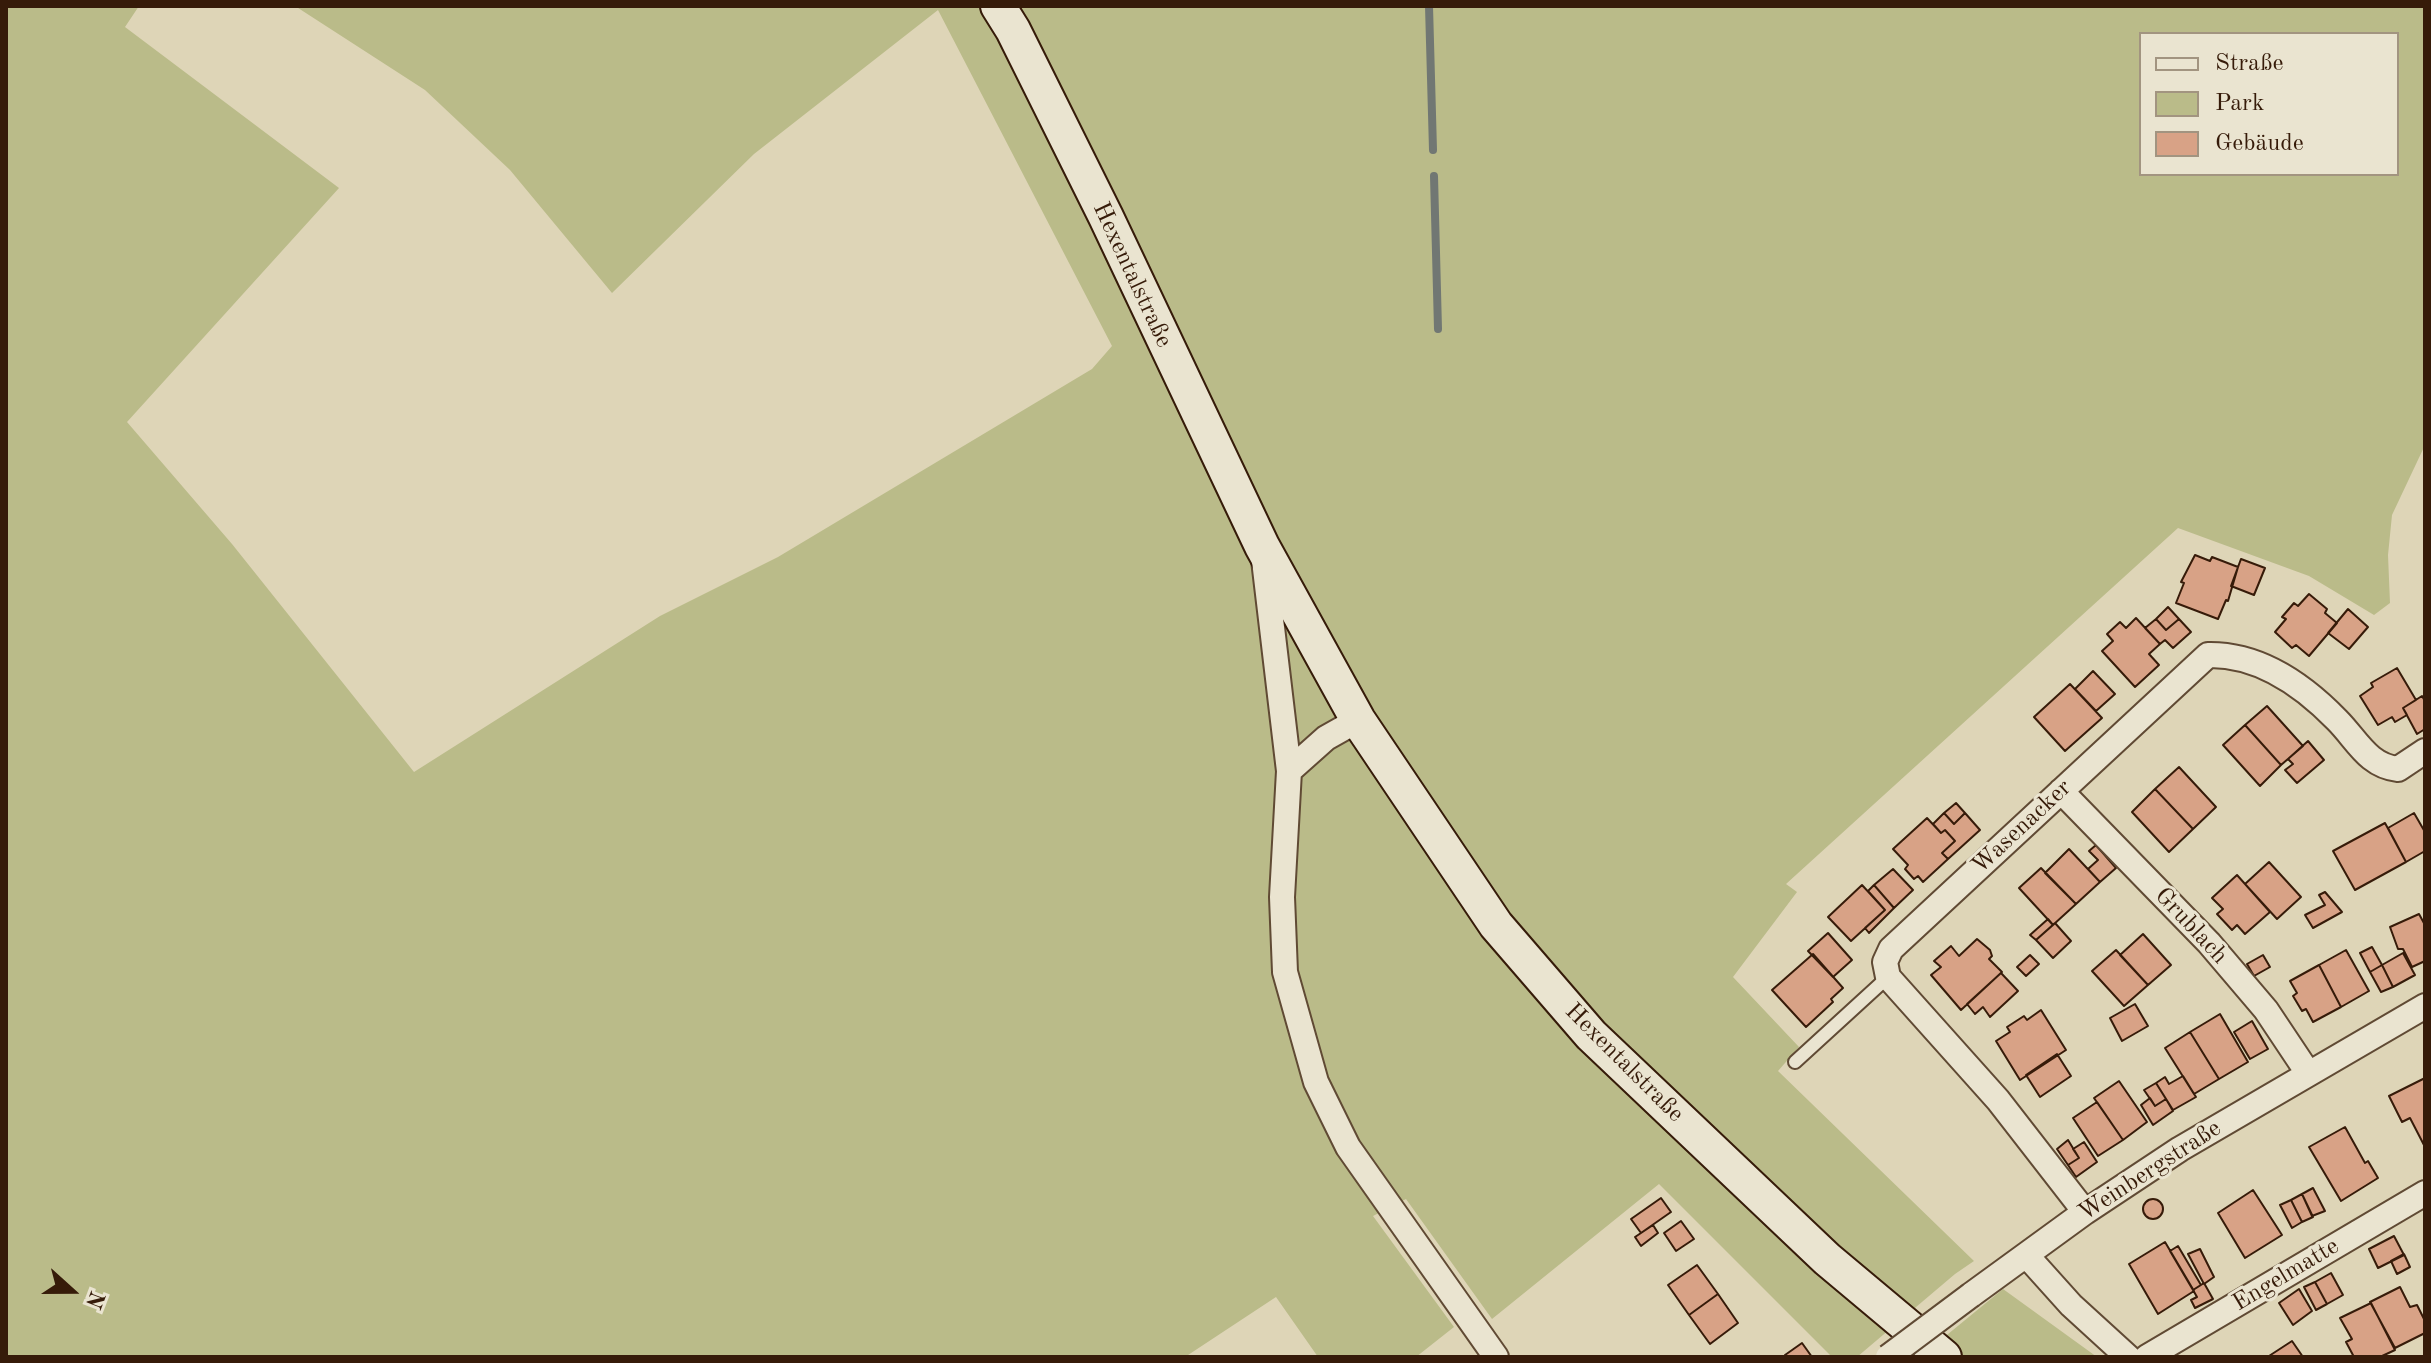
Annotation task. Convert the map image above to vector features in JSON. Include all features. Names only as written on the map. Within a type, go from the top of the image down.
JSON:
[{"type":"main road","name":"Hexentalstraße","points":[[998,6],[1092,188],[1262,546],[1358,720],[1496,925],[1591,1035],[1827,1259],[1944,1357]]},
{"type":"street","name":"Hexentalstraße","points":[[1262,546],[1289,771],[1282,897],[1285,972],[1316,1082],[1348,1147],[1496,1357]]},
{"type":"street","name":"Wasenacker","points":[[1888,977],[1885,962],[1891,949],[2208,655],[2230,654],[2297,683],[2338,720],[2372,761],[2385,768],[2398,769],[2425,751]]},
{"type":"street","points":[[1289,771],[1326,738],[1358,720]]},
{"type":"street","name":"Grublach","points":[[2061,791],[2209,943],[2266,1010],[2308,1073]]},
{"type":"street","points":[[1888,977],[1998,1100],[2085,1212]]},
{"type":"street","name":"Weinbergstraße","points":[[1888,1357],[2085,1212],[2180,1149],[2425,1006]]},
{"type":"street","name":"Engelmatte","points":[[2147,1357],[2425,1193]]},
{"type":"street","points":[[2027,1256],[2071,1305],[2128,1357]]},
{"type":"lane","points":[[1795,1062],[1888,977]]},
{"type":"green space","points":[[6,6],[139,6],[125,27],[339,188],[127,422],[232,544],[414,772],[660,616],[778,557],[1092,369],[1112,346],[938,10],[754,154],[612,293],[510,170],[425,90],[295,6],[2425,6],[2425,445],[2392,515],[2388,555],[2390,603],[2374,615],[2309,576],[2178,528],[1786,884],[1797,892],[1733,977],[1799,1047],[1778,1071],[1974,1261],[1857,1357],[1832,1357],[1659,1184],[1492,1319],[1406,1199],[1373,1216],[1454,1327],[1416,1357],[1318,1357],[1276,1297],[1185,1357],[6,1357]]},
{"type":"green space","points":[[2003,1289],[2097,1357],[1920,1357]]},
{"type":"building","points":[[2195,555],[2210,561],[2212,557],[2238,567],[2228,601],[2218,619],[2176,603],[2184,583],[2181,582]]},
{"type":"building","points":[[2241,559],[2265,568],[2254,595],[2231,586]]},
{"type":"building","points":[[2309,594],[2327,609],[2325,613],[2337,623],[2309,656],[2296,645],[2292,648],[2275,632],[2294,603],[2298,606]]},
{"type":"building","points":[[2168,607],[2179,619],[2166,630],[2156,619]]},
{"type":"building","points":[[2348,609],[2368,627],[2349,649],[2328,633]]},
{"type":"building","points":[[2136,618],[2160,644],[2149,654],[2159,665],[2135,687],[2102,651],[2113,641],[2107,634],[2120,622],[2126,628]]},
{"type":"building","points":[[2156,619],[2166,630],[2179,619],[2191,632],[2173,648],[2165,640],[2160,644],[2145,628]]},
{"type":"building","points":[[2397,668],[2416,700],[2403,708],[2407,715],[2395,722],[2392,717],[2378,725],[2360,696],[2373,687],[2371,683]]},
{"type":"building","points":[[2093,671],[2115,694],[2096,711],[2075,689]]},
{"type":"building","points":[[2070,684],[2102,718],[2065,751],[2034,717]]},
{"type":"building","points":[[2422,696],[2425,701],[2425,729],[2417,734],[2403,708]]},
{"type":"building","points":[[2267,706],[2303,746],[2281,765],[2245,725]]},
{"type":"building","points":[[2245,725],[2281,765],[2260,786],[2223,745]]},
{"type":"building","points":[[2308,741],[2324,760],[2297,783],[2285,770],[2293,764],[2288,759]]},
{"type":"building","points":[[2179,767],[2216,807],[2193,829],[2155,789]]},
{"type":"building","points":[[2155,789],[2193,829],[2169,852],[2132,812]]},
{"type":"building","points":[[1956,803],[1965,813],[1954,824],[1944,813]]},
{"type":"building","points":[[1944,813],[1954,824],[1965,813],[1980,830],[1948,859],[1942,853],[1955,841],[1945,830],[1941,833],[1933,824]]},
{"type":"building","points":[[2414,813],[2425,832],[2425,851],[2406,862],[2388,828]]},
{"type":"building","points":[[1927,818],[1941,833],[1945,830],[1955,841],[1942,853],[1948,859],[1923,882],[1918,876],[1914,879],[1905,869],[1908,865],[1893,849]]},
{"type":"building","points":[[2385,823],[2406,862],[2355,890],[2333,851]]},
{"type":"building","points":[[2096,845],[2116,868],[2100,882],[2088,869],[2098,860],[2089,851]]},
{"type":"building","points":[[2069,849],[2100,882],[2076,904],[2045,873]]},
{"type":"building","points":[[2269,862],[2301,897],[2277,919],[2245,884]]},
{"type":"building","points":[[2041,868],[2076,904],[2053,925],[2019,888]]},
{"type":"building","points":[[1893,869],[1913,890],[1894,908],[1874,885]]},
{"type":"building","points":[[2237,875],[2270,912],[2245,934],[2237,925],[2232,930],[2217,914],[2223,909],[2212,898]]},
{"type":"building","points":[[1862,885],[1885,910],[1851,941],[1828,917]]},
{"type":"building","points":[[1874,885],[1894,908],[1869,933],[1865,928],[1885,910],[1868,891]]},
{"type":"building","points":[[2325,892],[2342,912],[2313,928],[2305,915],[2325,905],[2319,895]]},
{"type":"building","points":[[2419,914],[2425,925],[2425,961],[2412,967],[2403,949],[2398,949],[2390,927]]},
{"type":"building","points":[[2048,919],[2053,925],[2036,940],[2030,935]]},
{"type":"building","points":[[2055,923],[2071,941],[2053,958],[2036,940]]},
{"type":"building","points":[[1828,933],[1852,960],[1833,977],[1808,951]]},
{"type":"building","points":[[2143,934],[2171,965],[2148,985],[2120,955]]},
{"type":"building","points":[[1977,939],[1990,950],[1992,956],[1989,959],[2002,972],[1961,1010],[1931,975],[1941,967],[1934,961],[1951,946],[1959,956]]},
{"type":"building","points":[[2372,947],[2382,965],[2370,972],[2360,953]]},
{"type":"building","points":[[2116,950],[2148,985],[2124,1006],[2092,971]]},
{"type":"building","points":[[2346,950],[2369,991],[2341,1007],[2319,965]]},
{"type":"building","points":[[2403,953],[2415,975],[2393,987],[2382,965]]},
{"type":"building","points":[[1813,954],[1843,988],[1806,1027],[1772,990]]},
{"type":"building","points":[[2030,955],[2039,964],[2026,976],[2017,967]]},
{"type":"building","points":[[2263,955],[2270,967],[2254,976],[2247,964]]},
{"type":"building","points":[[2319,965],[2341,1007],[2313,1022],[2293,996],[2297,993],[2290,981]]},
{"type":"building","points":[[2382,965],[2393,987],[2381,992],[2370,972]]},
{"type":"building","points":[[2001,973],[2018,991],[1990,1017],[1983,1007],[1975,1014],[1967,1004]]},
{"type":"building","points":[[2135,1004],[2148,1026],[2122,1041],[2110,1018]]},
{"type":"building","points":[[2041,1010],[2066,1050],[2020,1080],[1996,1041],[2010,1032],[2007,1027],[2024,1016],[2027,1020]]},
{"type":"building","points":[[2220,1014],[2248,1062],[2219,1079],[2190,1032]]},
{"type":"building","points":[[2252,1021],[2268,1049],[2250,1059],[2234,1032]]},
{"type":"building","points":[[2190,1032],[2219,1079],[2194,1094],[2165,1048]]},
{"type":"building","points":[[2057,1054],[2071,1076],[2040,1097],[2026,1075]]},
{"type":"building","points":[[2183,1076],[2196,1097],[2173,1110],[2156,1083],[2165,1077],[2169,1084]]},
{"type":"building","points":[[2425,1078],[2425,1147],[2410,1118],[2402,1122],[2389,1096]]},
{"type":"building","points":[[2119,1081],[2147,1122],[2123,1140],[2094,1098]]},
{"type":"building","points":[[2156,1083],[2166,1099],[2155,1106],[2144,1090]]},
{"type":"building","points":[[2150,1098],[2155,1106],[2166,1099],[2173,1111],[2153,1125],[2141,1105]]},
{"type":"building","points":[[2097,1102],[2123,1140],[2098,1156],[2073,1118]]},
{"type":"building","points":[[2345,1127],[2365,1163],[2368,1161],[2378,1178],[2341,1201],[2309,1147]]},
{"type":"building","points":[[2068,1140],[2079,1158],[2068,1165],[2057,1149]]},
{"type":"building","points":[[2084,1142],[2097,1162],[2076,1177],[2068,1165],[2079,1158],[2073,1149]]},
{"type":"building","points":[[2313,1188],[2325,1211],[2312,1216],[2302,1194]]},
{"type":"building","points":[[2253,1190],[2282,1235],[2245,1258],[2218,1213]]},
{"type":"building","points":[[2302,1194],[2313,1217],[2302,1222],[2291,1200]]},
{"type":"building","points":[[1661,1198],[1671,1212],[1641,1233],[1631,1219]]},
{"type":"building","points":[[2149,1199],[2157,1199],[2163,1209],[2157,1219],[2149,1219],[2143,1213],[2143,1205]]},
{"type":"building","points":[[2291,1200],[2302,1222],[2292,1228],[2280,1205]]},
{"type":"building","points":[[1681,1221],[1694,1239],[1676,1251],[1664,1233]]},
{"type":"building","points":[[1653,1225],[1658,1233],[1641,1246],[1635,1237]]},
{"type":"building","points":[[2394,1236],[2404,1255],[2378,1268],[2369,1249]]},
{"type":"building","points":[[2165,1242],[2194,1291],[2158,1314],[2129,1264]]},
{"type":"building","points":[[2178,1246],[2201,1285],[2193,1290],[2170,1251]]},
{"type":"building","points":[[2200,1249],[2214,1277],[2204,1284],[2188,1254]]},
{"type":"building","points":[[2404,1254],[2410,1267],[2397,1274],[2391,1261]]},
{"type":"building","points":[[1697,1265],[1718,1294],[1689,1315],[1668,1285]]},
{"type":"building","points":[[2331,1273],[2343,1295],[2327,1304],[2315,1282]]},
{"type":"building","points":[[2315,1282],[2327,1304],[2316,1310],[2304,1287]]},
{"type":"building","points":[[2204,1283],[2213,1299],[2195,1308],[2191,1300],[2197,1297],[2193,1290]]},
{"type":"building","points":[[2400,1287],[2410,1307],[2417,1305],[2425,1321],[2425,1333],[2395,1348],[2370,1302]]},
{"type":"building","points":[[2299,1289],[2312,1311],[2293,1325],[2279,1303]]},
{"type":"building","points":[[1718,1294],[1738,1323],[1710,1344],[1689,1315]]},
{"type":"building","points":[[2371,1303],[2395,1350],[2380,1357],[2354,1357],[2346,1342],[2352,1339],[2340,1318]]},
{"type":"building","points":[[2292,1341],[2303,1357],[2269,1357],[2269,1356]]},
{"type":"building","points":[[1802,1343],[1812,1357],[1785,1355]]},
{"type":"waterway","points":[[1429,6],[1433,150]]},
{"type":"waterway","points":[[1434,176],[1438,329]]}]
